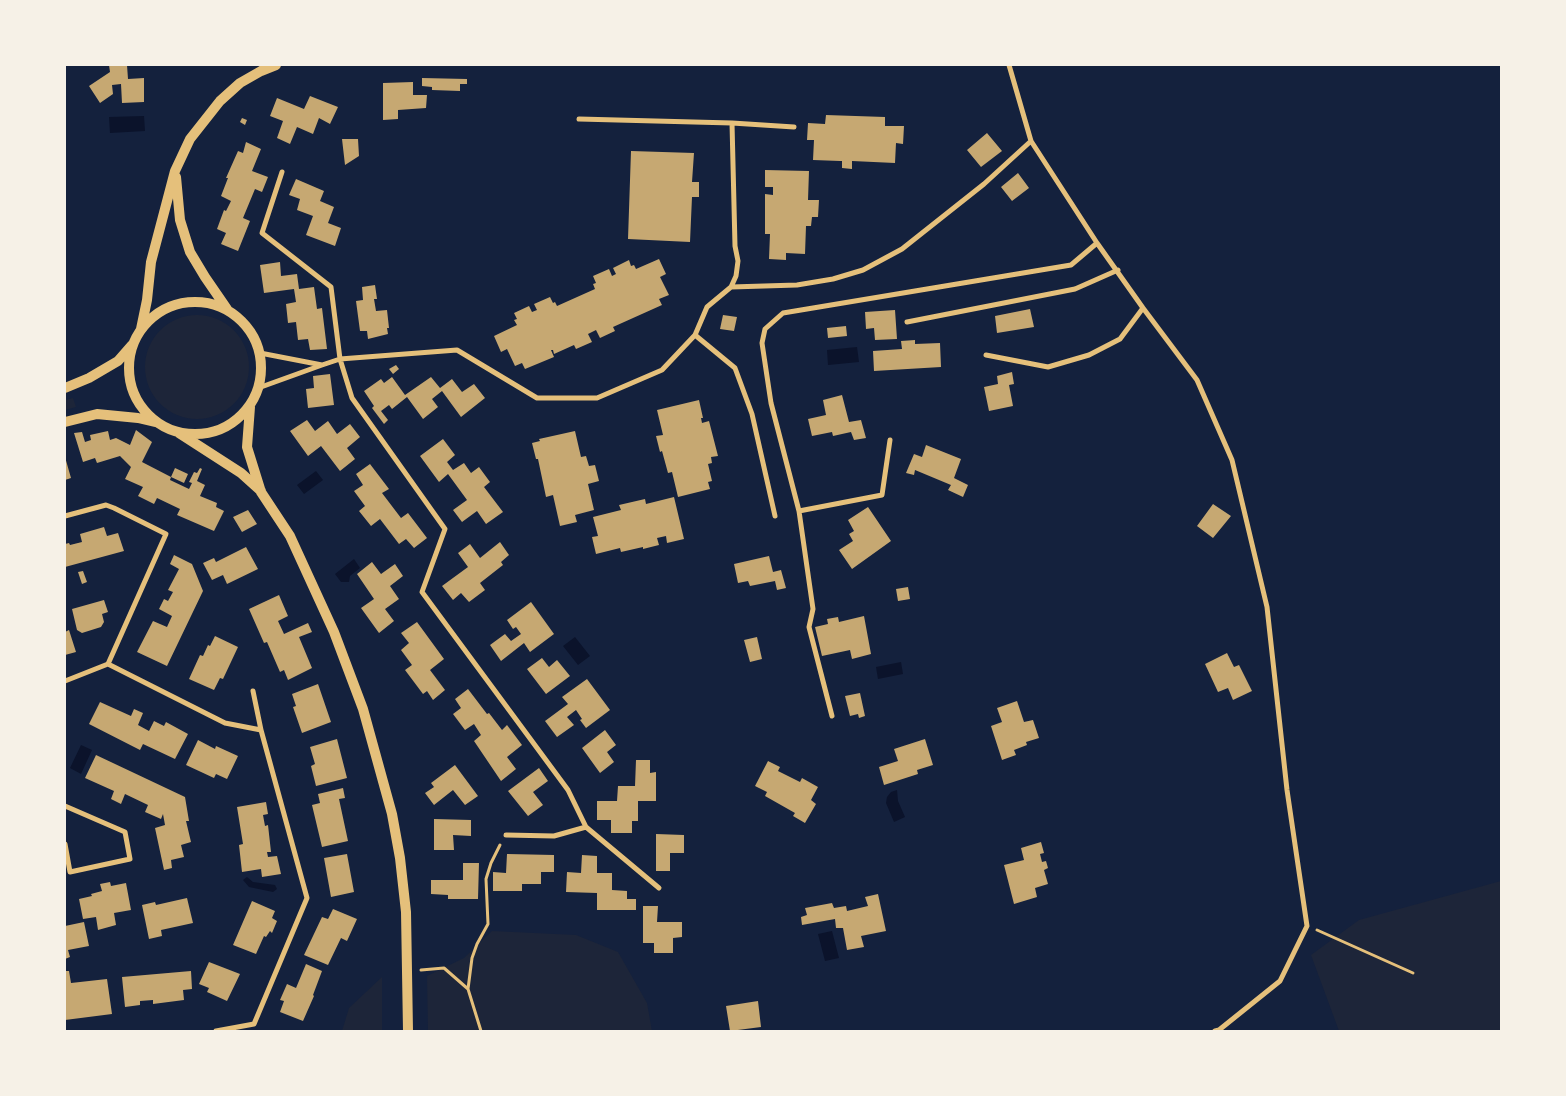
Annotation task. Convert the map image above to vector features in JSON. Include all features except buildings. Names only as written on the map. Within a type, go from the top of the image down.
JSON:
[{"type":"main road","points":[[65,388],[89,378],[118,361],[133,344],[141,329],[147,300],[151,262],[175,171],[190,139],[220,100],[240,83],[276,65]]},
{"type":"main road","points":[[175,171],[180,220],[190,252],[205,278],[227,309],[247,325],[260,353],[262,377],[261,387],[250,407],[231,424],[201,435],[178,433]]},
{"type":"main road","points":[[141,329],[163,309],[197,301],[227,309]]},
{"type":"main road","points":[[133,344],[129,374],[138,404],[156,422]]},
{"type":"main road","points":[[250,407],[247,447],[261,492]]},
{"type":"main road","points":[[65,422],[97,414],[138,418],[156,422],[178,433],[240,473],[261,492],[290,536],[334,632],[363,710],[392,814],[400,858],[406,912],[408,1031]]},
{"type":"street","points":[[1009,65],[1031,141],[1097,243],[1197,380],[1232,460],[1267,607],[1287,790],[1308,926],[1280,981],[1215,1031]]},
{"type":"street","points":[[579,119],[732,123],[794,127]]},
{"type":"street","points":[[261,387],[340,359],[457,350],[537,398],[597,398],[662,370],[695,335],[707,307],[731,287],[736,276],[738,262],[735,246],[732,123]]},
{"type":"street","points":[[731,287],[797,285],[832,279],[863,270],[902,249],[984,184],[1031,141]]},
{"type":"street","points":[[282,172],[262,233],[331,287],[340,359],[352,398],[445,529],[422,592],[568,790],[586,826],[659,888]]},
{"type":"street","points":[[832,716],[809,628],[813,609],[799,511],[771,403],[762,344],[765,330],[783,313],[1072,265],[1097,243]]},
{"type":"street","points":[[907,322],[1075,289],[1118,270]]},
{"type":"street","points":[[986,355],[1048,367],[1089,355],[1120,339],[1143,308]]},
{"type":"street","points":[[695,335],[735,368],[752,414],[775,516]]},
{"type":"street","points":[[260,353],[322,365]]},
{"type":"street","points":[[799,511],[882,495],[890,440]]},
{"type":"street","points":[[65,516],[106,505],[166,534],[108,664],[65,681]]},
{"type":"street","points":[[108,664],[226,723],[261,730]]},
{"type":"street","points":[[216,1031],[254,1024],[307,898],[261,730],[253,692]]},
{"type":"street","points":[[65,806],[125,832],[130,859],[70,872],[65,844]]},
{"type":"street","points":[[506,835],[554,836],[586,826]]},
{"type":"path","points":[[481,1031],[468,990],[472,958],[488,924],[486,879],[491,862],[506,835]]},
{"type":"path","points":[[1308,926],[1413,974]]},
{"type":"path","points":[[407,971],[444,968],[468,990]]},
{"type":"shaded area","points":[[144,116],[145,131],[110,133],[109,117]]},
{"type":"shaded area","points":[[197,315],[217,319],[226,323],[234,330],[241,338],[245,347],[249,367],[245,387],[241,396],[234,404],[226,411],[217,415],[197,419],[177,415],[168,411],[160,404],[153,396],[149,387],[145,367],[149,347],[153,338],[160,330],[168,323],[177,319]]},
{"type":"shaded area","points":[[857,347],[859,362],[828,365],[827,350]]},
{"type":"shaded area","points":[[73,398],[76,407],[65,410],[65,400]]},
{"type":"shaded area","points":[[316,471],[323,480],[304,494],[297,485]]},
{"type":"shaded area","points":[[354,559],[360,568],[350,576],[349,582],[341,582],[335,574]]},
{"type":"shaded area","points":[[575,637],[590,656],[578,665],[563,646]]},
{"type":"shaded area","points":[[901,662],[903,674],[878,679],[876,667]]},
{"type":"shaded area","points":[[81,745],[92,750],[81,774],[70,768]]},
{"type":"shaded area","points":[[897,790],[898,801],[905,817],[894,822],[886,803],[887,797],[891,792]]},
{"type":"shaded area","points":[[247,877],[253,882],[275,885],[277,889],[273,892],[249,887],[243,880]]},
{"type":"shaded area","points":[[1501,881],[1501,1031],[1339,1031],[1311,955],[1359,920]]},
{"type":"shaded area","points":[[492,931],[576,935],[618,952],[647,1003],[652,1031],[428,1031],[427,976],[464,958]]},
{"type":"shaded area","points":[[832,931],[839,958],[825,961],[818,934]]},
{"type":"shaded area","points":[[382,977],[382,1031],[342,1031],[349,1008]]}]
